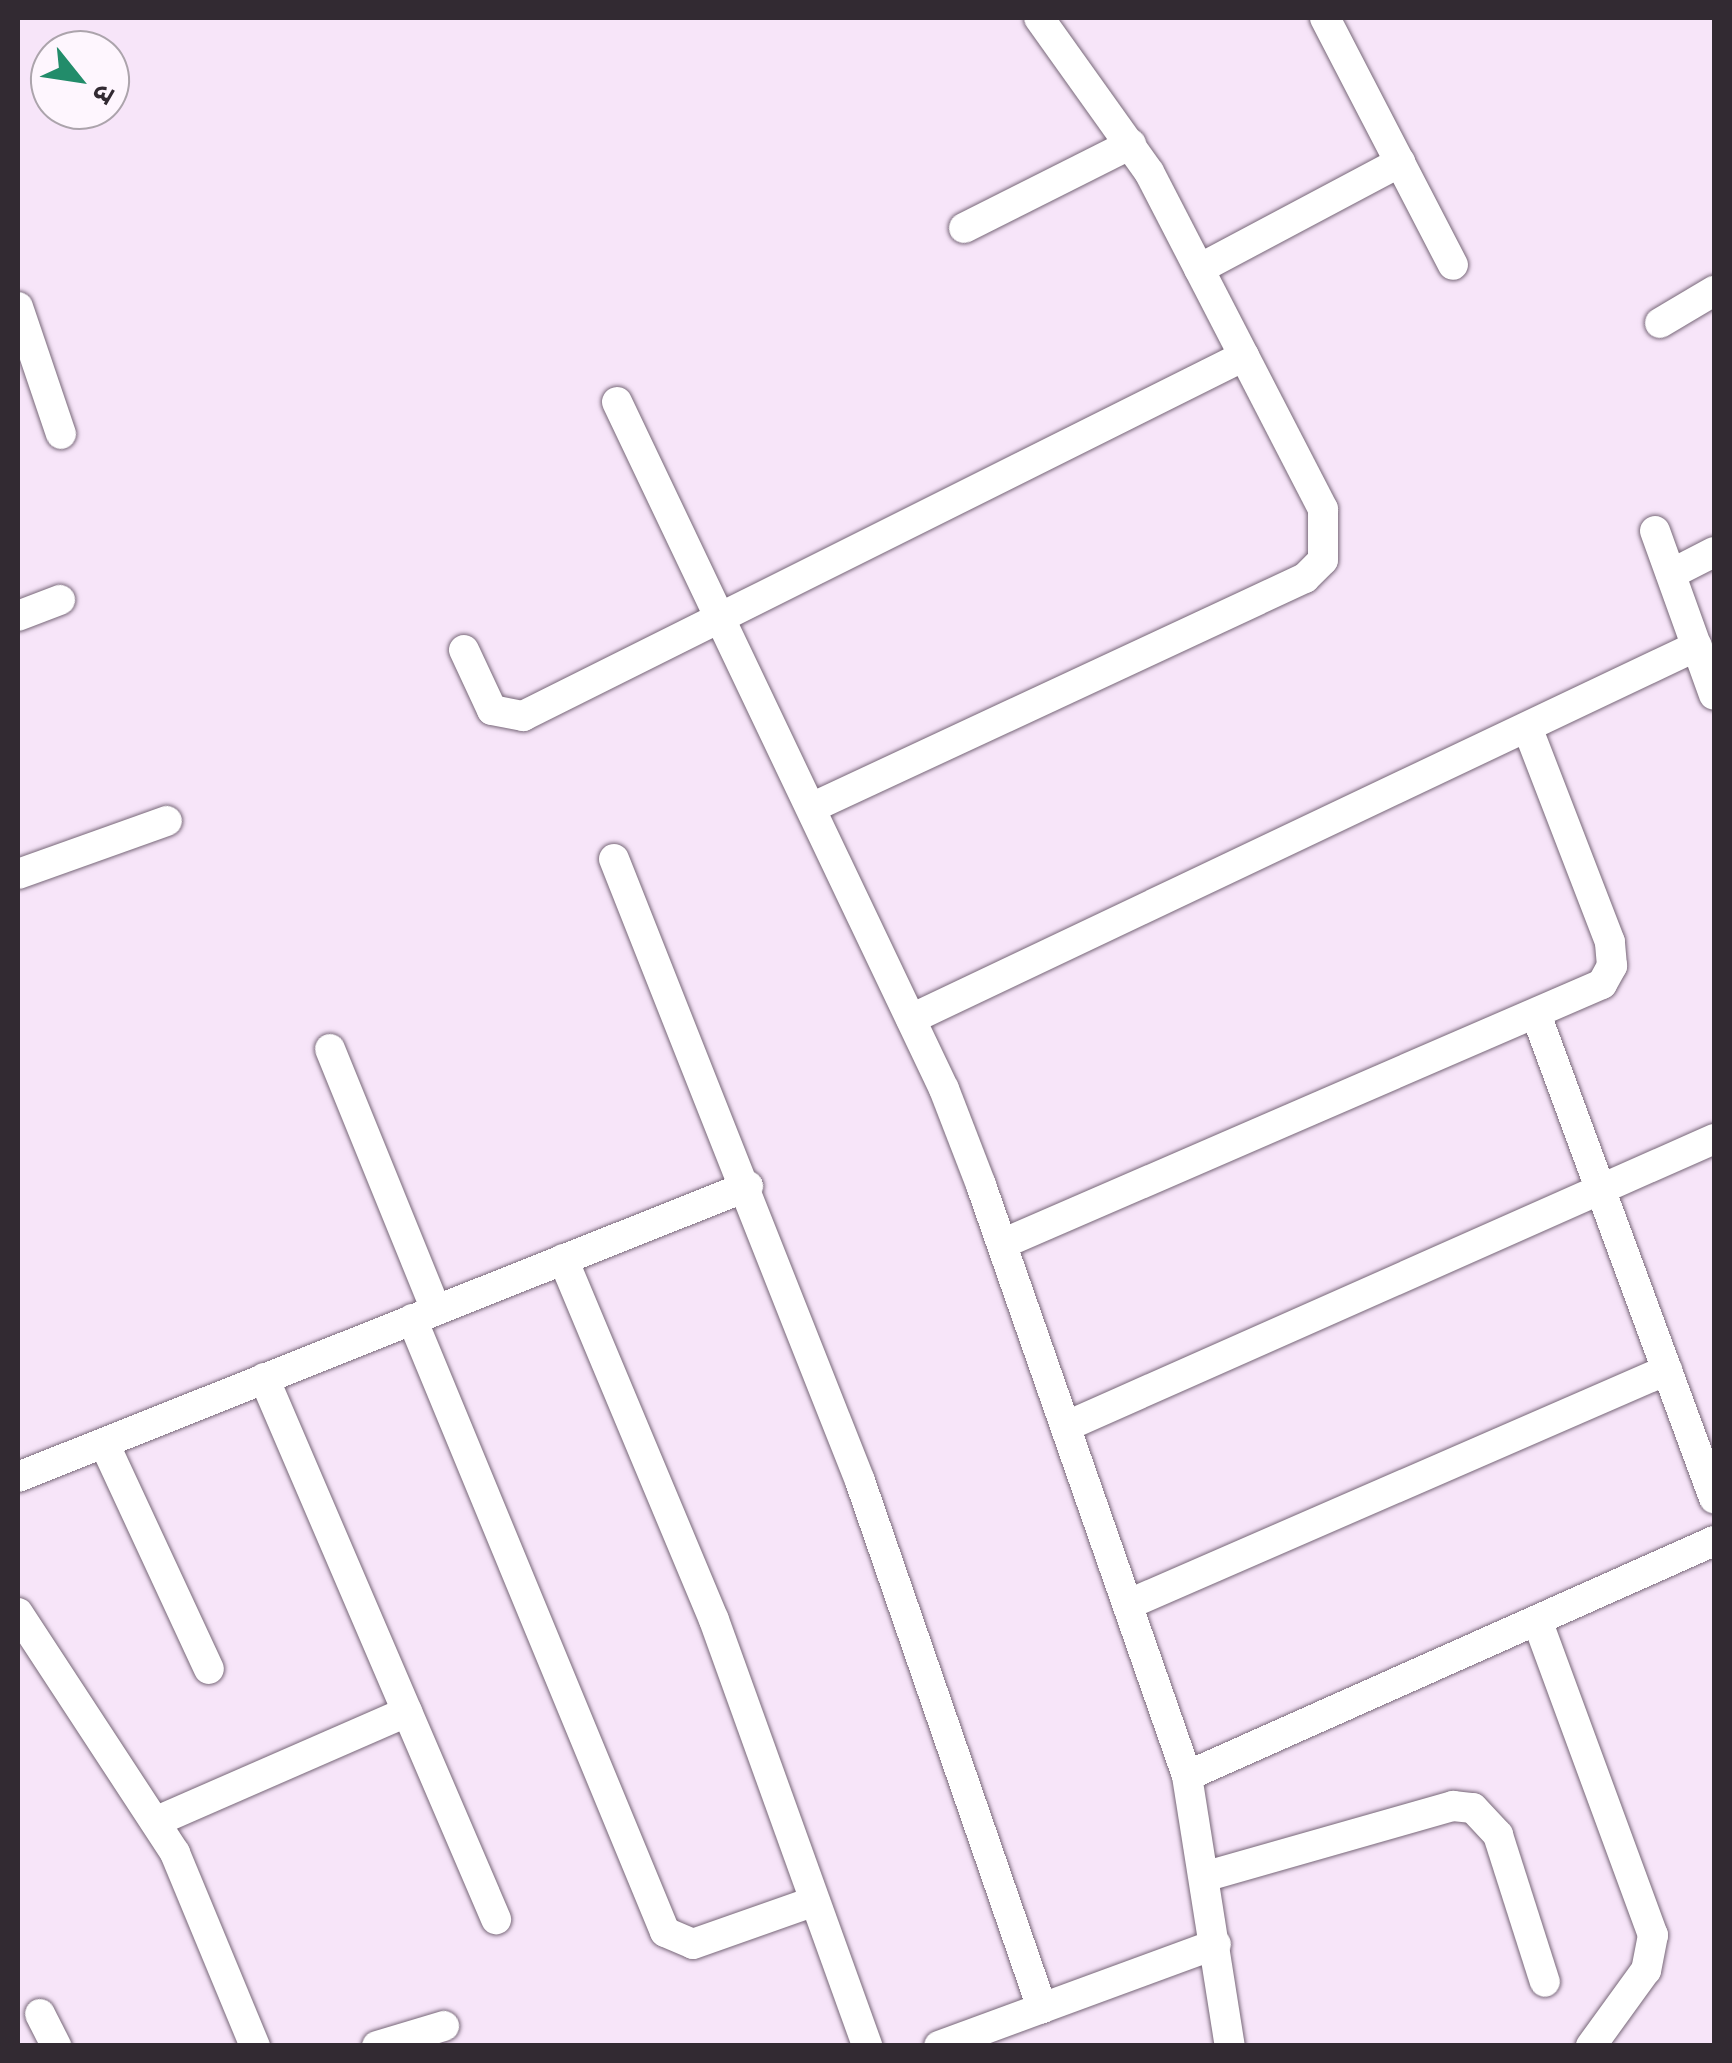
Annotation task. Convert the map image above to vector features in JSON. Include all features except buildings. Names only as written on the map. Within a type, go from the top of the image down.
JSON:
[{"type":"street","points":[[811,808],[1305,578],[1323,560],[1323,509],[1199,269],[1132,144],[1040,18]]},
{"type":"street","points":[[1325,18],[1454,265]]},
{"type":"street","points":[[964,228],[1132,144]]},
{"type":"street","points":[[1199,269],[1400,162]]},
{"type":"street","points":[[1660,323],[1714,291]]},
{"type":"street","points":[[18,307],[61,434]]},
{"type":"street","points":[[464,650],[492,710],[523,716],[1244,356]]},
{"type":"street","points":[[617,402],[911,1019],[1002,1244],[1186,1776],[1207,1876],[1230,2046]]},
{"type":"street","points":[[1655,531],[1671,574],[1700,630],[1714,695]]},
{"type":"street","points":[[1671,574],[1714,552]]},
{"type":"street","points":[[18,616],[60,600]]},
{"type":"street","points":[[911,1019],[1527,727],[1700,630]]},
{"type":"street","points":[[1002,1244],[1582,998],[1612,966],[1610,942],[1527,727]]},
{"type":"street","points":[[18,874],[167,821]]},
{"type":"street","points":[[614,858],[748,1186],[895,1578],[1042,2008]]},
{"type":"street","points":[[1537,1017],[1714,1498]]},
{"type":"street","points":[[330,1048],[424,1315],[664,1932],[693,1944],[815,1900]]},
{"type":"street","points":[[1066,1426],[1604,1194],[1714,1139]]},
{"type":"street","points":[[18,1477],[748,1186]]},
{"type":"street","points":[[564,1259],[714,1620],[867,2046]]},
{"type":"street","points":[[1129,1604],[1668,1370]]},
{"type":"street","points":[[264,1378],[496,1919]]},
{"type":"street","points":[[104,1443],[210,1669]]},
{"type":"street","points":[[1186,1776],[1714,1541]]},
{"type":"street","points":[[18,1613],[157,1822],[256,2046]]},
{"type":"street","points":[[1538,1620],[1653,1935],[1646,1970],[1591,2046]]},
{"type":"street","points":[[157,1822],[407,1712]]},
{"type":"street","points":[[1207,1876],[1453,1806],[1473,1808],[1498,1835],[1545,1982]]},
{"type":"street","points":[[939,2046],[1216,1944]]},
{"type":"street","points":[[40,2014],[56,2046]]},
{"type":"street","points":[[376,2046],[444,2026]]}]
